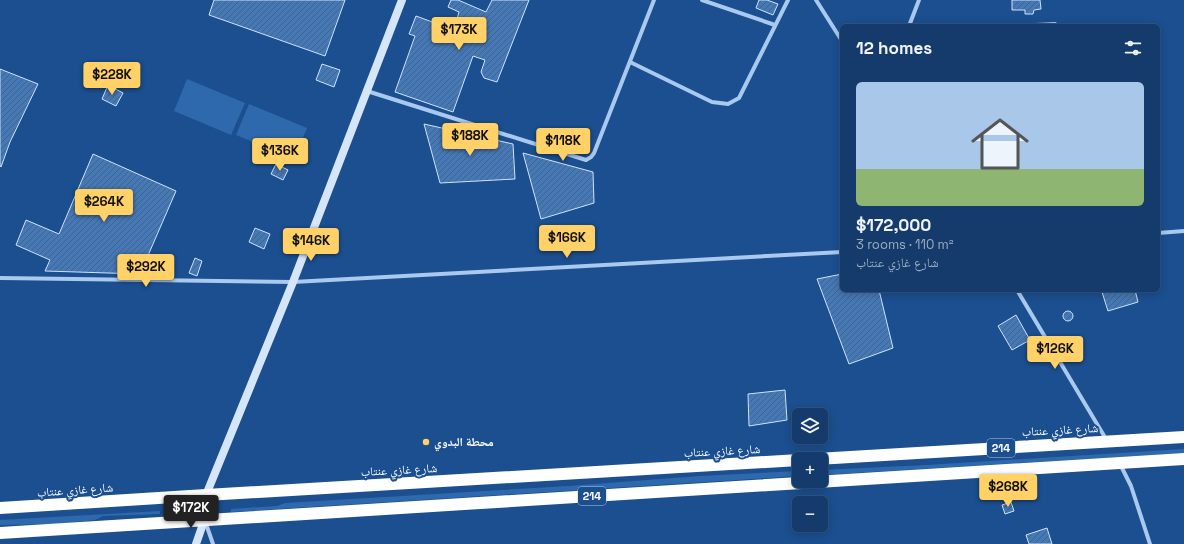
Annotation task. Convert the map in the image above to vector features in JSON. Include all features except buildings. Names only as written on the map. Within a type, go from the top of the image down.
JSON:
[{"type":"highway","name":"شارع غازي عنتاب","points":[[828,458],[1184,437]]},
{"type":"highway","name":"214","points":[[0,533],[1184,459]]},
{"type":"highway","name":"شارع غازي عنتاب","points":[[0,508],[792,460]]},
{"type":"street","points":[[196,544],[204,521],[206,495],[293,282],[402,0]]},
{"type":"street","points":[[367,91],[586,160],[594,153],[654,0]]},
{"type":"street","points":[[702,0],[775,25]]},
{"type":"street","points":[[630,62],[712,102],[728,104],[739,98],[788,0]]},
{"type":"street","points":[[816,0],[840,38]]},
{"type":"street","points":[[910,24],[919,0]]},
{"type":"street","points":[[1160,233],[1184,231]]},
{"type":"street","points":[[0,278],[293,282],[840,252]]},
{"type":"street","points":[[1018,292],[1107,442]]},
{"type":"street","points":[[1119,463],[1131,486],[1150,544]]},
{"type":"street","points":[[204,521],[213,544]]},
{"type":"shaded area","points":[[187,79],[245,103],[231,135],[174,111]]},
{"type":"shaded area","points":[[249,104],[307,128],[294,159],[236,135]]},
{"type":"shaded area","points":[[1184,449],[1184,453],[828,475],[828,470]]},
{"type":"shaded area","points":[[792,471],[792,476],[231,512],[231,509],[277,506],[285,503],[568,486],[700,476]]},
{"type":"shaded area","points":[[160,511],[160,514],[103,516],[95,520],[57,524],[0,525],[0,520]]},
{"type":"place","name":"محطة البدوي","points":[[426,442]]}]
